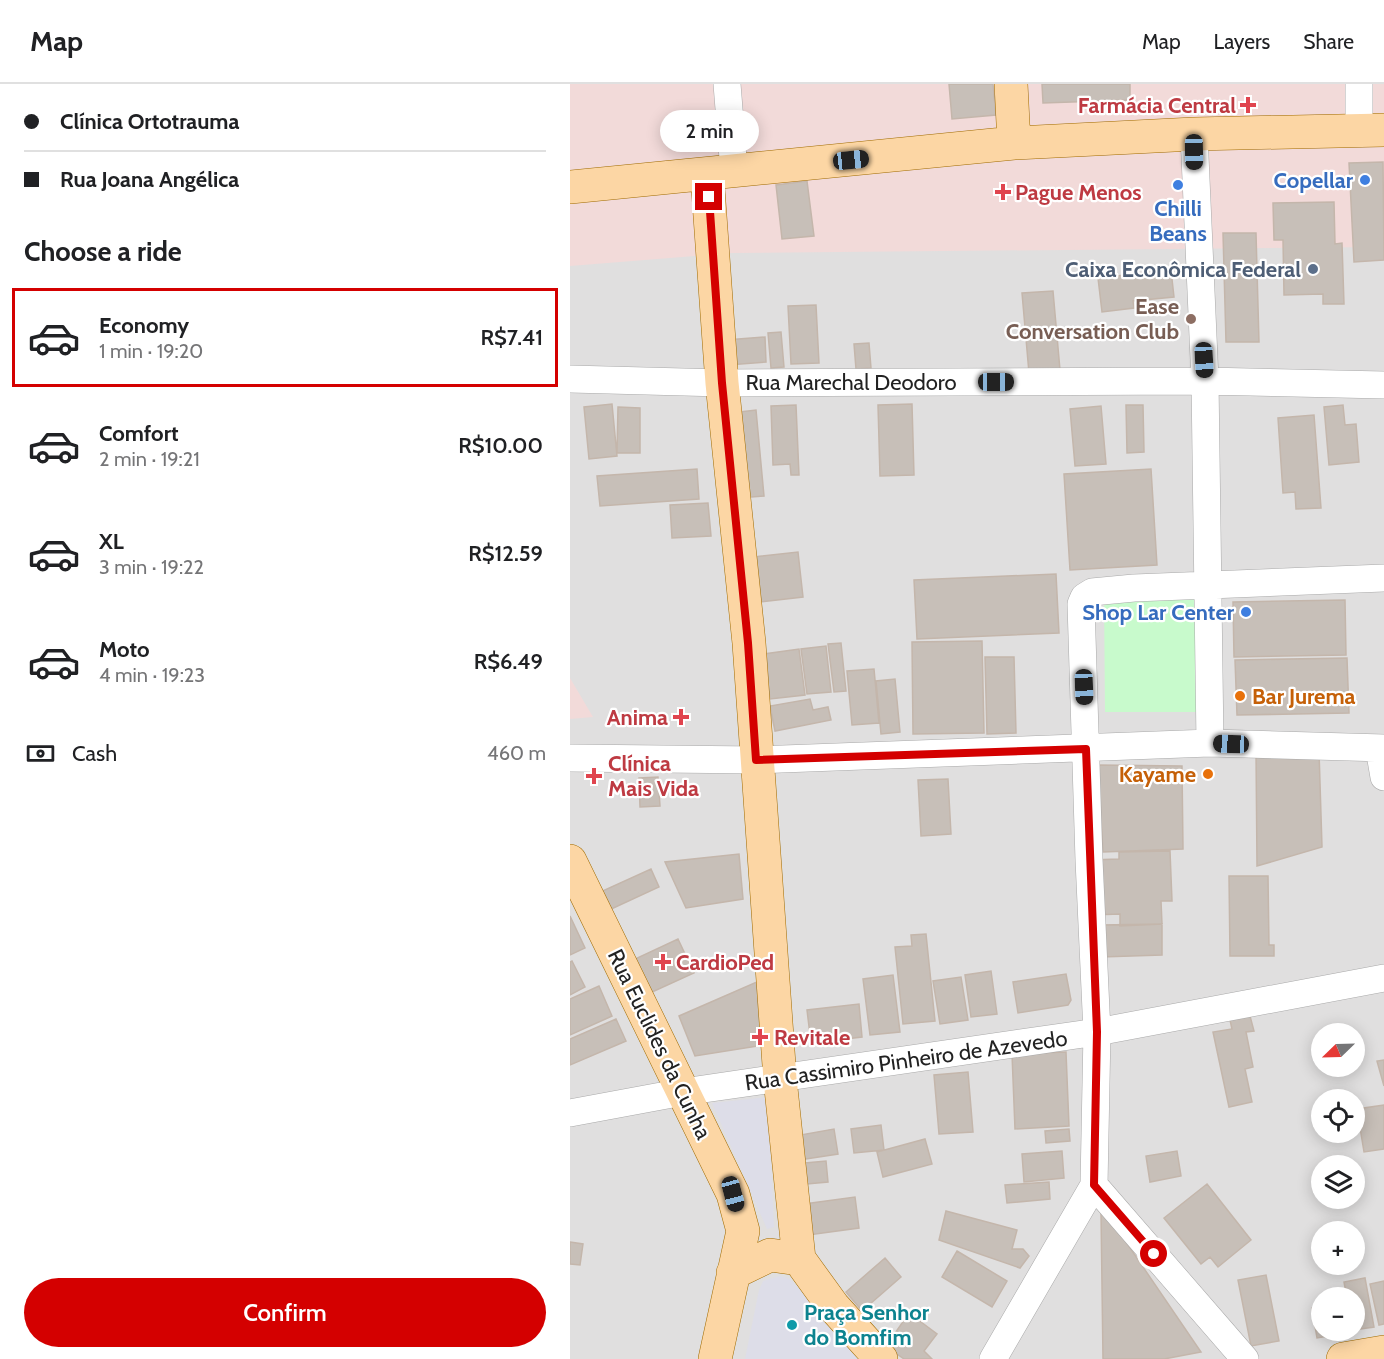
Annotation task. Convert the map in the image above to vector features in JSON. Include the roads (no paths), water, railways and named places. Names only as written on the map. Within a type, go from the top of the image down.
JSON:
[{"type":"main road","points":[[1011,84],[1014,143]]},
{"type":"main road","points":[[570,187],[1014,143],[1194,134],[1372,130]]},
{"type":"main road","points":[[721,173],[722,383],[748,643],[780,1079],[799,1259],[833,1306],[881,1359]]},
{"type":"main road","name":"Rua Euclides da Cunha","points":[[570,861],[733,1194],[742,1231],[733,1274]]},
{"type":"main road","points":[[715,1359],[733,1274],[770,1255],[799,1259]]},
{"type":"main road","points":[[1343,1359],[1384,1352]]},
{"type":"street","points":[[721,173],[727,84]]},
{"type":"street","points":[[1359,84],[1372,130]]},
{"type":"street","points":[[1194,134],[1205,381],[1210,743]]},
{"type":"street","name":"Rua Marechal Deodoro","points":[[570,379],[722,383],[1205,381],[1384,385]]},
{"type":"street","points":[[993,1359],[1094,1185],[1097,1032],[1081,604],[1084,597],[1092,592],[1134,588],[1384,578]]},
{"type":"street","points":[[570,758],[756,760],[1210,743],[1382,748],[1384,777]]},
{"type":"street","name":"Rua Cassimiro Pinheiro de Azevedo","points":[[570,1113],[683,1092],[1097,1032],[1384,978]]},
{"type":"street","points":[[1094,1185],[1245,1359]]},
{"type":"place","name":"Farmácia Central","points":[[1248,105]]},
{"type":"place","name":"Copellar","points":[[1365,180]]},
{"type":"place","name":"Chilli Beans","points":[[1178,185]]},
{"type":"place","name":"Pague Menos","points":[[1003,192]]},
{"type":"place","name":"Caixa Econômica Federal","points":[[1313,269]]},
{"type":"place","name":"Ease Conversation Club","points":[[1191,319]]},
{"type":"place","name":"Shop Lar Center","points":[[1246,612]]},
{"type":"place","name":"Bar Jurema","points":[[1240,696]]},
{"type":"place","name":"Anima","points":[[681,717]]},
{"type":"place","name":"Kayame","points":[[1208,774]]},
{"type":"place","name":"Clínica Mais Vida","points":[[594,776]]},
{"type":"place","name":"CardioPed","points":[[663,962]]},
{"type":"place","name":"Revitale","points":[[760,1037]]},
{"type":"place","name":"Praça Senhor do Bomfim","points":[[792,1325]]}]
